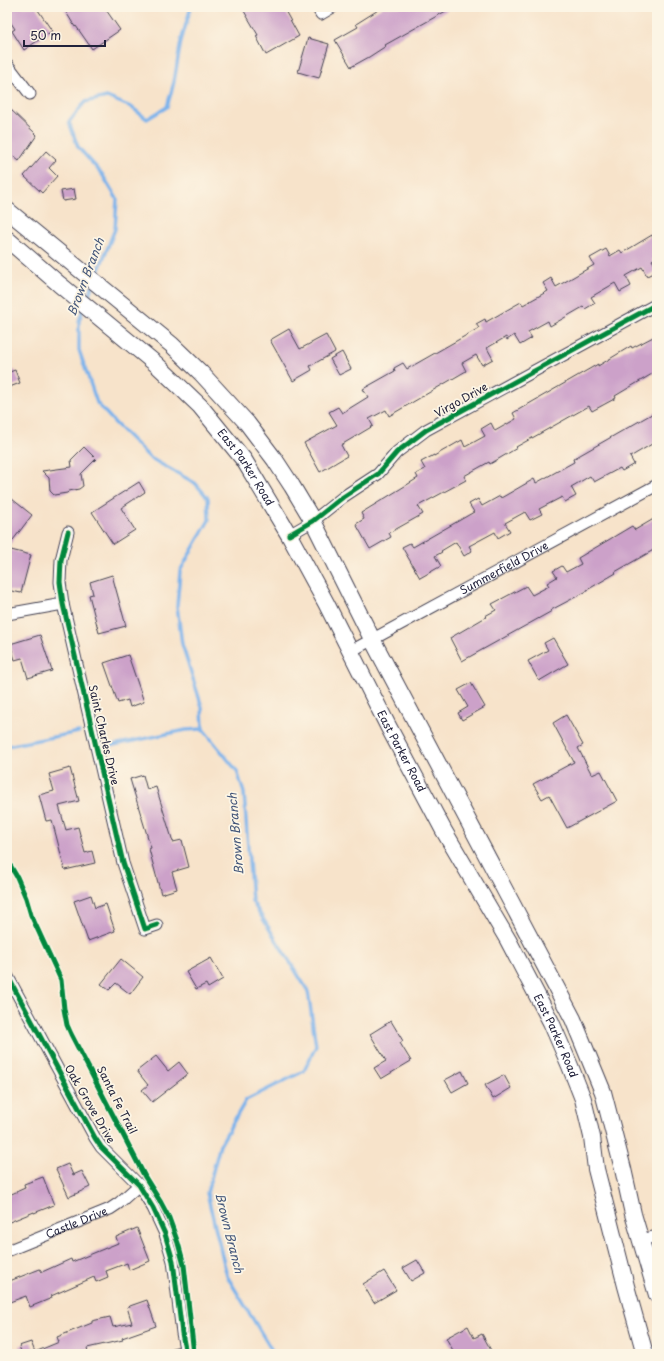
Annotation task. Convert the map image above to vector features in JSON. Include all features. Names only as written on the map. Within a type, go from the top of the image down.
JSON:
[{"type":"main road","name":"East Parker Road","points":[[7,210],[172,345],[217,390],[243,419],[269,450],[288,479],[312,521],[372,639],[526,929],[576,1027],[602,1092],[623,1169],[633,1214],[657,1295]]},
{"type":"main road","name":"East Parker Road","points":[[7,238],[59,284],[156,364],[200,406],[244,460],[289,535],[444,831],[508,940],[551,1022],[583,1099],[592,1137],[596,1169],[645,1354]]},
{"type":"main road","points":[[200,406],[217,390]]},
{"type":"main road","points":[[388,726],[412,715]]},
{"type":"main road","points":[[418,782],[441,770]]},
{"type":"main road","points":[[444,831],[468,820]]},
{"type":"main road","points":[[508,940],[526,929]]},
{"type":"main road","points":[[557,1036],[576,1027]]},
{"type":"main road","points":[[583,1099],[602,1092]]},
{"type":"main road","points":[[616,1246],[641,1240]]},
{"type":"street","points":[[319,11],[333,7]]},
{"type":"street","points":[[7,64],[30,94]]},
{"type":"street","name":"Virgo Drive","points":[[289,535],[312,521],[378,474],[397,452],[426,430],[657,304]]},
{"type":"street","name":"Summerfield Drive","points":[[351,651],[657,485]]},
{"type":"street","name":"Saint Charles Drive","points":[[68,532],[61,560],[60,582],[63,604],[123,863],[145,929],[157,925]]},
{"type":"street","points":[[7,614],[63,604]]},
{"type":"street","name":"Oak Grove Drive","points":[[7,975],[101,1147],[139,1185],[153,1208],[165,1234],[173,1261],[186,1353]]},
{"type":"street","name":"Castle Drive","points":[[7,1250],[110,1209],[139,1185]]},
{"type":"street","points":[[641,1240],[657,1236]]},
{"type":"street","points":[[173,1354],[186,1353]]},
{"type":"building","points":[[7,7],[36,7],[52,31],[24,50],[12,31],[15,29],[7,17]]},
{"type":"building","points":[[63,7],[104,7],[120,30],[92,49],[76,26],[75,27]]},
{"type":"building","points":[[252,7],[283,7],[299,36],[266,55],[256,36],[258,35],[244,11]]},
{"type":"building","points":[[383,7],[453,7],[385,45],[386,46],[351,67],[335,40],[358,27],[356,24]]},
{"type":"building","points":[[308,38],[329,44],[319,78],[298,72]]},
{"type":"building","points":[[7,106],[37,135],[19,161],[7,151]]},
{"type":"building","points":[[46,151],[56,160],[49,168],[57,176],[42,193],[24,176]]},
{"type":"building","points":[[74,189],[76,199],[63,201],[61,191]]},
{"type":"building","points":[[652,235],[657,244],[657,257],[652,260],[657,268],[657,271],[647,276],[642,267],[626,276],[631,286],[620,292],[615,283],[591,297],[595,303],[585,309],[583,307],[550,326],[548,321],[528,332],[532,338],[520,345],[514,335],[507,340],[506,337],[487,348],[493,359],[482,365],[476,355],[462,363],[466,371],[389,416],[386,410],[369,419],[373,426],[341,445],[347,456],[320,472],[304,443],[337,425],[329,412],[338,407],[342,413],[368,397],[363,389],[395,371],[394,368],[403,363],[407,369],[479,328],[476,324],[485,319],[486,322],[521,302],[523,305],[548,291],[543,283],[551,278],[556,287],[594,265],[590,258],[606,249],[610,256],[620,250],[622,253]]},
{"type":"building","points":[[289,329],[300,349],[326,335],[335,352],[310,366],[312,370],[293,381],[270,340]]},
{"type":"building","points":[[657,335],[657,371],[615,396],[616,398],[592,411],[589,406],[516,447],[517,448],[490,464],[489,462],[464,476],[466,480],[418,506],[423,514],[389,533],[391,537],[370,549],[356,524],[364,519],[361,513],[418,478],[416,474],[425,469],[421,462],[462,440],[465,447],[485,436],[481,429],[491,423],[495,431],[516,419],[513,413],[631,346],[632,348]]},
{"type":"building","points":[[342,352],[351,369],[339,375],[330,359]]},
{"type":"building","points":[[15,370],[20,383],[7,388],[7,373]]},
{"type":"building","points":[[657,411],[657,441],[630,457],[634,464],[622,471],[620,468],[594,482],[590,476],[571,487],[576,496],[565,502],[562,497],[539,509],[542,514],[530,520],[525,512],[505,523],[510,531],[498,538],[495,532],[469,546],[472,551],[464,556],[456,542],[435,556],[441,566],[420,578],[402,547],[410,543],[413,547],[474,512],[469,504],[478,499],[482,506],[500,496],[501,498],[534,479],[536,483],[574,462],[573,459]]},
{"type":"building","points":[[84,447],[96,459],[81,474],[83,486],[67,493],[54,495],[50,491],[49,478],[42,471],[72,467],[71,460]]},
{"type":"building","points":[[139,482],[145,492],[121,508],[135,530],[113,544],[92,512]]},
{"type":"building","points":[[7,495],[32,515],[7,548]]},
{"type":"building","points":[[657,517],[657,548],[615,572],[616,573],[587,591],[462,661],[450,638],[496,610],[492,604],[526,586],[532,595],[549,586],[547,583],[557,577],[553,571],[562,566],[566,572],[581,564],[578,558],[632,526],[635,530]]},
{"type":"building","points":[[7,549],[31,555],[21,593],[7,590]]},
{"type":"building","points":[[112,575],[126,626],[99,633],[89,595],[93,594],[90,582]]},
{"type":"building","points":[[40,635],[52,671],[28,678],[22,658],[15,660],[10,644]]},
{"type":"building","points":[[553,638],[568,664],[539,681],[528,661],[548,650],[544,643]]},
{"type":"building","points":[[128,655],[144,702],[130,707],[128,700],[118,703],[104,663]]},
{"type":"building","points":[[471,683],[485,707],[462,720],[458,713],[468,707],[458,690]]},
{"type":"building","points":[[566,715],[583,745],[578,748],[592,775],[601,771],[617,801],[567,828],[549,795],[542,799],[533,784],[574,762],[553,723]]},
{"type":"building","points":[[70,768],[79,801],[59,806],[66,830],[78,827],[85,853],[92,851],[95,863],[65,870],[52,820],[46,821],[39,795],[54,791],[49,774]]},
{"type":"building","points":[[143,775],[147,790],[156,787],[173,842],[182,840],[189,867],[172,872],[177,889],[161,894],[149,849],[151,848],[130,779]]},
{"type":"building","points":[[91,895],[95,908],[106,904],[115,931],[88,941],[74,901]]},
{"type":"building","points":[[211,958],[223,979],[208,988],[206,984],[196,989],[186,972]]},
{"type":"building","points":[[121,959],[143,977],[130,994],[116,983],[109,990],[101,984]]},
{"type":"building","points":[[391,1021],[403,1041],[400,1043],[411,1061],[381,1079],[374,1068],[386,1061],[370,1034]]},
{"type":"building","points":[[156,1056],[168,1071],[179,1062],[188,1074],[152,1102],[142,1090],[148,1085],[137,1071]]},
{"type":"building","points":[[462,1071],[468,1083],[452,1092],[445,1080]]},
{"type":"building","points":[[504,1075],[511,1088],[493,1099],[485,1085]]},
{"type":"building","points":[[68,1164],[73,1175],[82,1171],[90,1187],[69,1197],[56,1169]]},
{"type":"building","points":[[43,1177],[54,1205],[7,1223],[7,1196],[25,1188],[24,1184]]},
{"type":"building","points":[[137,1228],[150,1261],[129,1270],[127,1263],[106,1271],[108,1277],[96,1282],[94,1277],[30,1307],[26,1296],[7,1303],[7,1282],[40,1269],[42,1272],[71,1259],[72,1262],[118,1243],[116,1237]]},
{"type":"building","points":[[417,1260],[425,1273],[411,1281],[403,1268]]},
{"type":"building","points":[[384,1271],[396,1290],[374,1303],[363,1284]]},
{"type":"building","points":[[147,1300],[156,1326],[122,1338],[123,1340],[87,1348],[88,1351],[80,1354],[22,1354],[19,1346],[31,1342],[35,1352],[59,1342],[57,1337],[92,1323],[92,1321],[110,1317],[113,1327],[132,1323],[127,1307]]},
{"type":"building","points":[[468,1326],[474,1338],[482,1334],[493,1354],[455,1354],[446,1338]]},
{"type":"waterway","name":"Brown Branch","points":[[96,277],[115,229],[117,199],[102,174],[78,147],[69,122],[85,102],[107,97],[131,107],[147,119],[167,107],[174,82],[181,41],[191,7]]},
{"type":"waterway","name":"Brown Branch","points":[[87,301],[92,286]]},
{"type":"waterway","name":"Brown Branch","points":[[83,309],[79,321],[79,350],[97,403],[150,458],[195,483],[208,498],[209,520],[180,571],[177,606],[182,644],[202,707],[203,729],[237,771],[244,793],[252,901],[308,991],[316,1046],[304,1071],[246,1100],[220,1145],[207,1193],[227,1276],[274,1354]]},
{"type":"waterway","points":[[109,746],[186,730],[203,729]]},
{"type":"waterway","points":[[7,746],[79,732]]},
{"type":"cycle path","points":[[289,535],[313,521],[343,497],[378,474],[397,452],[426,430],[657,304]]},
{"type":"cycle path","points":[[68,532],[61,560],[60,582],[63,604],[123,863],[145,929],[157,925]]},
{"type":"cycle path","name":"Santa Fe Trail","points":[[7,860],[17,877],[31,915],[61,980],[64,1009],[67,1025],[71,1034],[145,1177],[169,1218],[184,1265],[194,1354]]},
{"type":"cycle path","points":[[7,975],[95,1138],[101,1147],[139,1185],[153,1208],[165,1234],[173,1261],[186,1354]]}]
